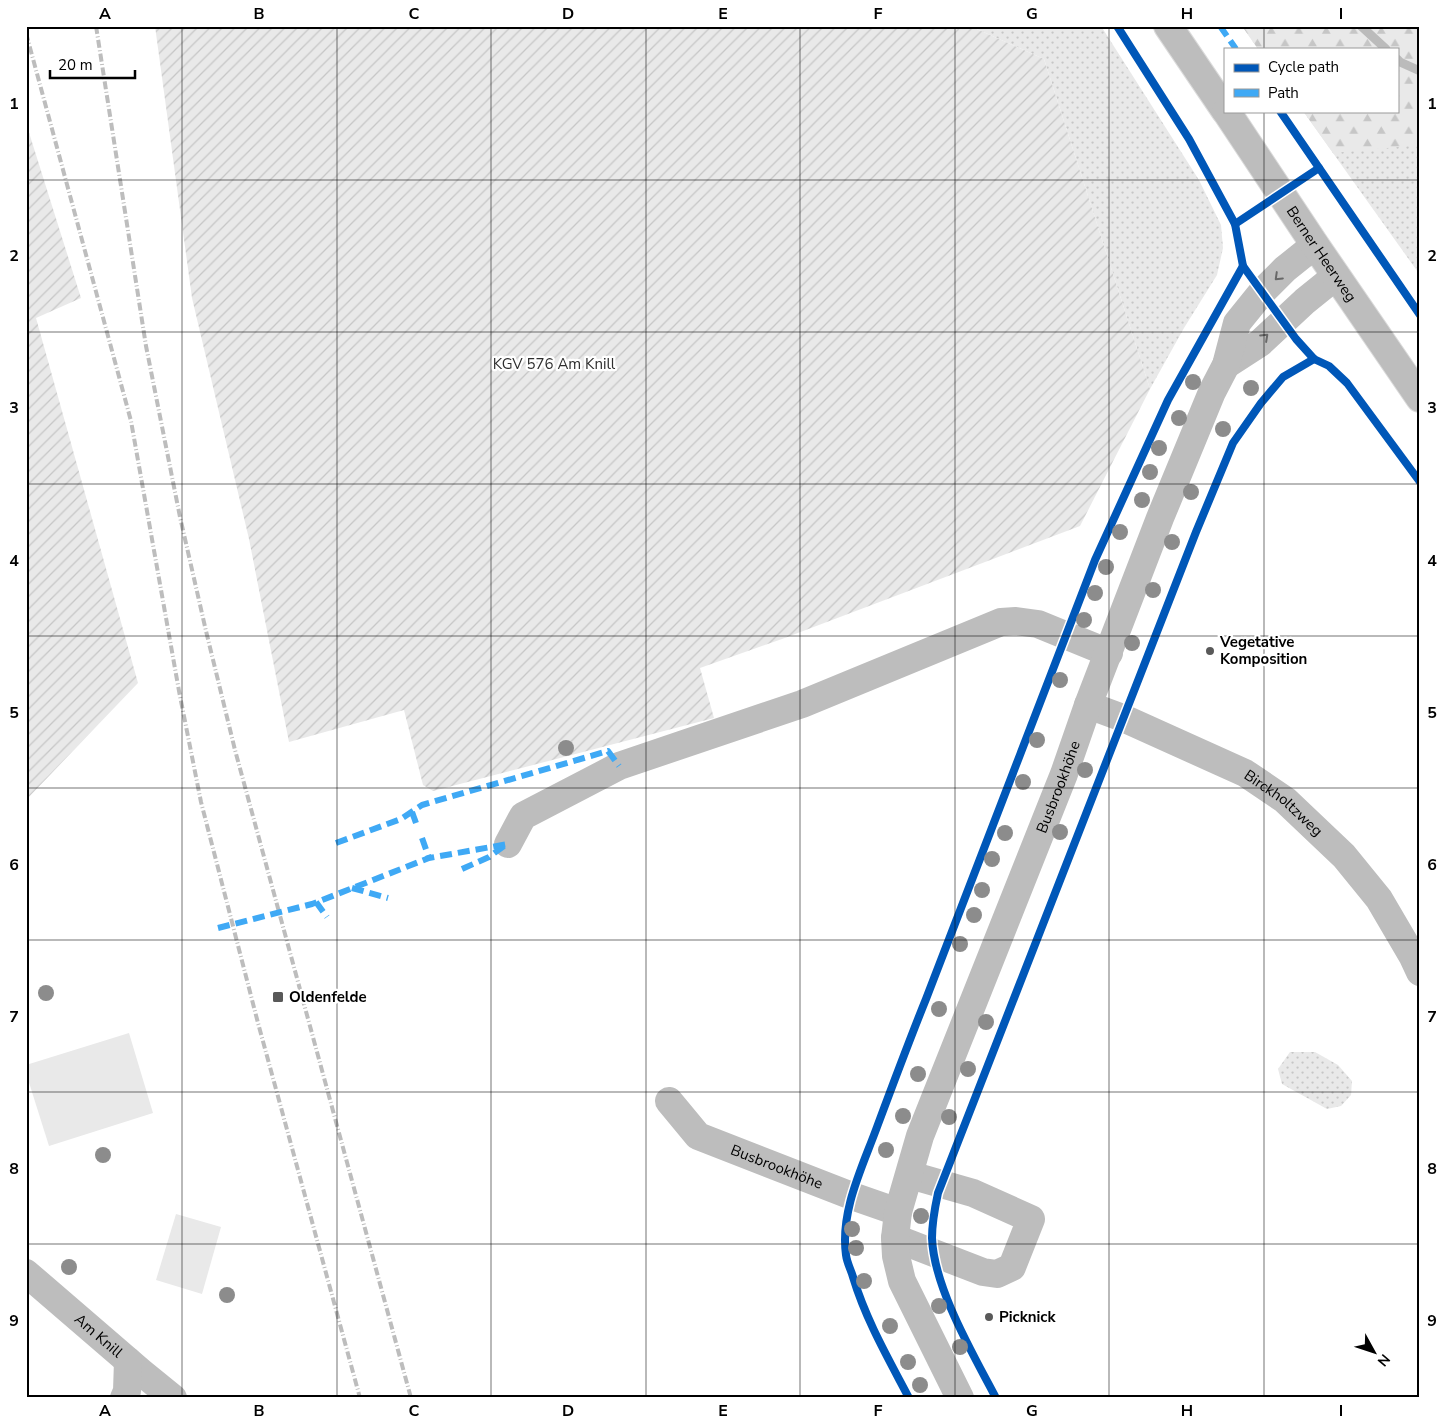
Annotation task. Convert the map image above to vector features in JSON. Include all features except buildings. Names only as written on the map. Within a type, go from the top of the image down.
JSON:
[{"type":"street","name":"Berner Heerweg","points":[[1168,26],[1224,110]]},
{"type":"street","name":"Berner Heerweg","points":[[1226,112],[1420,398]]},
{"type":"street","name":"Busbrookhöhe","points":[[960,1398],[902,1281],[896,1256],[897,1225],[920,1136],[1064,774],[1088,705],[1160,518],[1212,392],[1226,365],[1237,323],[1262,292],[1315,245]]},
{"type":"street","name":"Busbrookhöhe","points":[[1226,365],[1260,343],[1305,300],[1336,276]]},
{"type":"street","points":[[508,844],[524,816],[619,766],[802,704],[1001,622],[1016,621],[1038,624],[1108,653]]},
{"type":"street","name":"Birckholtzweg","points":[[1088,705],[1123,718],[1245,773],[1285,800],[1344,856],[1379,899],[1420,972]]},
{"type":"street","name":"Busbrookhöhe","points":[[669,1101],[698,1136],[852,1196],[897,1225]]},
{"type":"street","points":[[897,1225],[983,1272],[997,1274],[1012,1267],[1031,1219],[973,1193],[910,1175]]},
{"type":"street","name":"Am Knill","points":[[26,1272],[173,1398]]},
{"type":"street","points":[[124,1398],[127,1391],[128,1361]]},
{"type":"green space","name":"KGV 576 Am Knill","points":[[155,26],[970,26],[1044,59],[1150,389],[1080,526],[782,639],[700,668],[714,718],[433,791],[423,785],[404,710],[289,742],[249,539],[192,298]]},
{"type":"green space","points":[[970,26],[1101,26],[1199,180],[1221,225],[1223,248],[1217,275],[1184,328],[1150,389],[1044,59]]},
{"type":"green space","points":[[1242,26],[1420,26],[1420,275],[1304,112],[1398,112],[1398,48],[1257,48]]},
{"type":"green space","points":[[1242,26],[1420,26],[1420,145],[1333,153],[1304,112],[1398,112],[1398,48],[1257,48]]},
{"type":"green space","points":[[26,123],[81,298],[36,318],[138,683],[26,800]]},
{"type":"green space","points":[[129,1033],[153,1113],[49,1146],[26,1073],[26,1065]]},
{"type":"green space","points":[[1290,1052],[1315,1052],[1338,1065],[1352,1081],[1351,1095],[1341,1106],[1327,1109],[1282,1084],[1278,1069]]},
{"type":"green space","points":[[176,1214],[221,1227],[202,1294],[156,1280]]},
{"type":"waterway","points":[[1361,26],[1385,48]]},
{"type":"waterway","points":[[1398,60],[1420,71]]},
{"type":"railway","points":[[96,26],[146,346],[180,517],[206,631],[235,750],[411,1398]]},
{"type":"railway","points":[[26,33],[131,421],[179,691],[201,802],[258,1023],[360,1398]]},
{"type":"marked path","points":[[1220,26],[1235,48]]},
{"type":"marked path","points":[[336,843],[401,819],[422,805],[608,751],[619,766]]},
{"type":"marked path","points":[[412,812],[416,823]]},
{"type":"marked path","points":[[422,838],[429,858]]},
{"type":"marked path","points":[[218,928],[312,904],[429,858],[508,844]]},
{"type":"marked path","points":[[462,869],[489,857],[504,846]]},
{"type":"marked path","points":[[352,888],[388,898]]},
{"type":"marked path","points":[[316,902],[327,917]]},
{"type":"cycle path","points":[[1117,26],[1189,139],[1235,224],[1243,266],[1296,339],[1314,359],[1329,366],[1347,383],[1420,482]]},
{"type":"cycle path","points":[[1281,112],[1420,315]]},
{"type":"cycle path","points":[[1235,224],[1319,168]]},
{"type":"cycle path","points":[[909,1398],[871,1324],[847,1261],[845,1239],[849,1206],[859,1174],[907,1047],[1095,560],[1168,400],[1243,266]]},
{"type":"cycle path","points":[[996,1398],[956,1320],[947,1299],[934,1257],[933,1221],[938,1193],[1196,532],[1233,443],[1261,403],[1283,377],[1314,359]]},
{"type":"place","name":"Vegetative Komposition","points":[[1210,651]]},
{"type":"place","name":"Oldenfelde","points":[[278,997]]},
{"type":"place","name":"Picknick","points":[[989,1317]]}]
